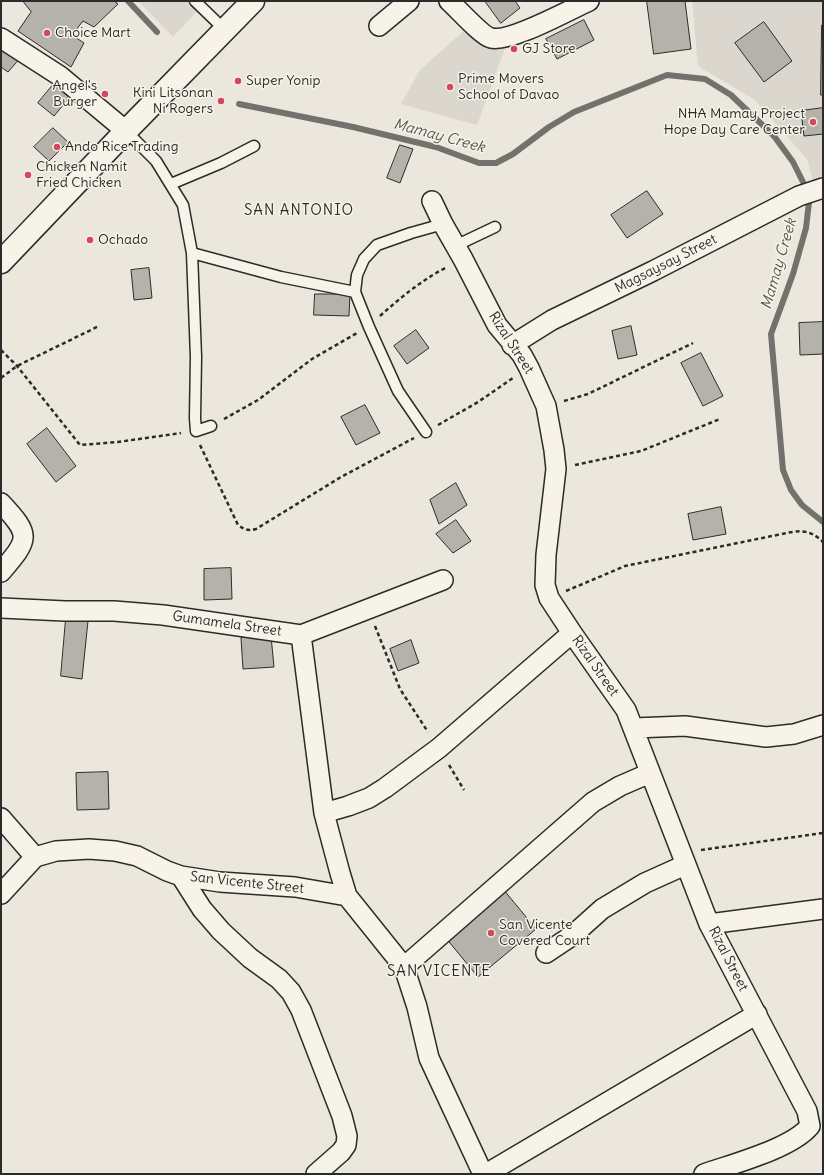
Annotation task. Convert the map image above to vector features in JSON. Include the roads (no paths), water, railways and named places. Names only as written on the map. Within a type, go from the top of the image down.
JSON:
[{"type":"highway","points":[[1,262],[253,1]]},
{"type":"street","points":[[378,26],[409,1]]},
{"type":"street","points":[[449,1],[483,33],[490,38],[498,39],[518,34],[588,1]]},
{"type":"street","points":[[1,38],[60,76],[126,131]]},
{"type":"street","name":"Magsaysay Street","points":[[512,344],[552,320],[653,271],[799,196],[823,188]]},
{"type":"street","name":"Rizal Street","points":[[432,201],[497,325],[522,355],[546,406],[556,469],[546,555],[545,585],[549,598],[626,710],[709,924],[807,1111],[810,1126],[806,1132],[790,1142],[704,1174]]},
{"type":"street","points":[[1,503],[20,524],[23,533],[23,542],[18,552],[1,572]]},
{"type":"street","name":"Gumamela Street","points":[[1,608],[65,611],[114,611],[163,615],[301,635],[443,580]]},
{"type":"street","points":[[324,813],[369,798],[386,788],[439,748],[572,633]]},
{"type":"street","points":[[301,635],[324,813],[340,873],[348,896],[404,967],[417,1007],[428,1058],[484,1174],[756,1014]]},
{"type":"street","points":[[634,728],[685,726],[766,737],[794,734],[823,725]]},
{"type":"street","points":[[404,967],[593,802],[620,786],[650,772]]},
{"type":"street","points":[[1,818],[35,857],[1,894]]},
{"type":"street","name":"San Vicente Street","points":[[35,857],[56,851],[89,849],[115,851],[137,856],[167,871],[181,876],[220,882],[295,887],[348,896]]},
{"type":"street","points":[[546,953],[573,935],[602,908],[683,859]]},
{"type":"street","points":[[181,876],[202,909],[221,931],[250,958],[279,979],[291,992],[302,1010],[340,1109],[347,1136],[346,1145],[341,1152],[316,1174]]},
{"type":"street","points":[[709,924],[823,909]]},
{"type":"lane","points":[[195,1],[225,30]]},
{"type":"lane","points":[[126,131],[156,161],[183,205],[192,253],[196,357],[196,431],[211,426]]},
{"type":"lane","points":[[171,184],[221,163],[254,146]]},
{"type":"lane","points":[[426,432],[398,391],[355,292],[357,275],[364,259],[376,244],[411,232],[443,224]]},
{"type":"lane","points":[[459,252],[495,227]]},
{"type":"lane","points":[[192,253],[281,277],[355,292]]},
{"type":"waterway","name":"Mamay Creek","points":[[128,1],[157,32]]},
{"type":"waterway","name":"Mamay Creek","points":[[239,104],[353,127],[436,147],[479,163],[496,163],[513,154],[549,127],[574,112],[667,75],[705,79],[731,95],[774,136],[793,162],[804,184],[809,202],[806,228],[793,274],[771,334],[783,470],[791,490],[802,505],[823,522]]},
{"type":"place","name":"Choice Mart","points":[[47,33]]},
{"type":"place","name":"GJ Store","points":[[514,49]]},
{"type":"place","name":"Super Yonip","points":[[238,81]]},
{"type":"place","name":"Prime Movers School of Davao","points":[[450,87]]},
{"type":"place","name":"Angel's Burger","points":[[105,94]]},
{"type":"place","name":"Kini Litsonan Ni Rogers","points":[[221,101]]},
{"type":"place","name":"NHA Mamay Project Hope Day Care Center","points":[[813,122]]},
{"type":"place","name":"Ando Rice Trading","points":[[57,147]]},
{"type":"place","name":"Chicken Namit Fried Chicken","points":[[28,175]]},
{"type":"place","name":"Ochado","points":[[90,240]]},
{"type":"place","name":"San Vicente Covered Court","points":[[491,933]]},
{"type":"district","name":"SAN ANTONIO","points":[[299,211]]},
{"type":"district","name":"SAN VICENTE","points":[[439,972]]}]
